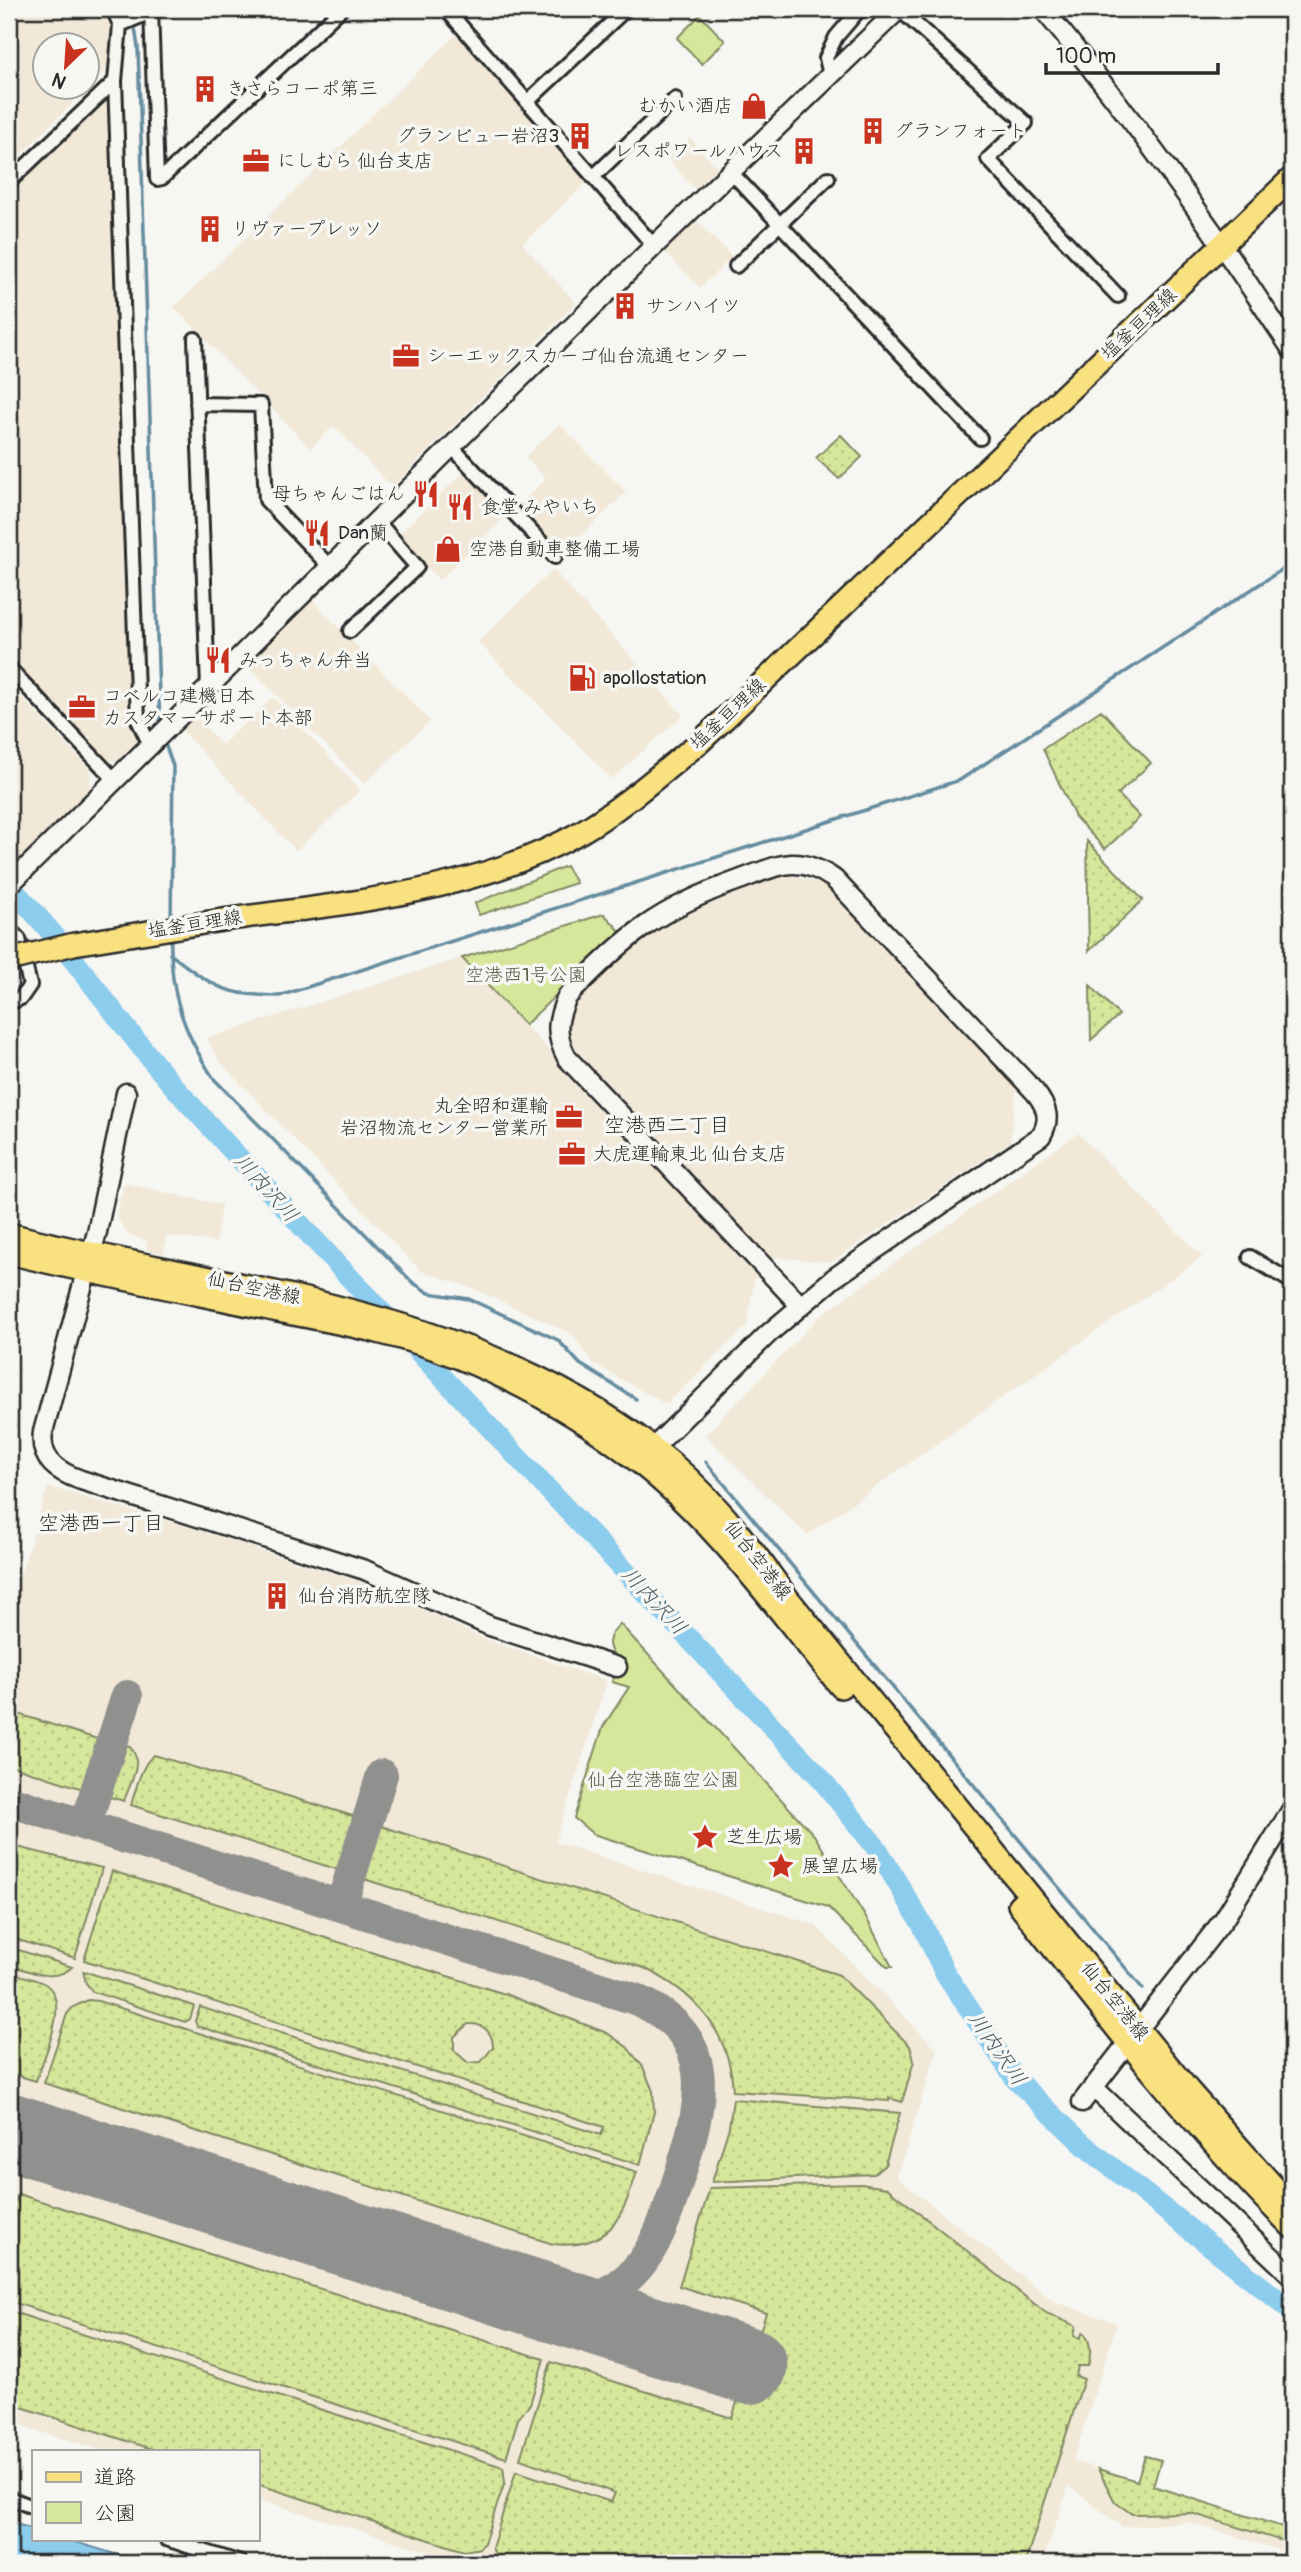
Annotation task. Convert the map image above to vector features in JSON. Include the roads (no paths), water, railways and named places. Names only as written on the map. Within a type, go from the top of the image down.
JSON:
[{"type":"main road","name":"塩釜亘理線","points":[[9,960],[74,944],[454,883],[496,870],[554,846],[614,811],[700,742],[1292,178]]},
{"type":"main road","name":"仙台空港線","points":[[9,1234],[89,1262],[421,1344],[489,1371],[647,1455]]},
{"type":"main road","name":"仙台空港線","points":[[9,1253],[89,1262],[316,1301],[469,1345],[521,1369],[610,1418],[647,1455],[712,1503],[755,1552],[795,1607],[1132,2035],[1233,2168],[1292,2227]]},
{"type":"main road","name":"仙台空港線","points":[[1132,2035],[1292,2207]]},
{"type":"street","points":[[113,9],[120,25],[115,81],[138,720],[151,744]]},
{"type":"street","points":[[120,25],[152,10],[157,179],[162,178],[341,9]]},
{"type":"street","points":[[446,9],[653,246]]},
{"type":"street","points":[[527,102],[626,9]]},
{"type":"street","points":[[830,75],[826,58],[836,37],[860,9]]},
{"type":"street","points":[[13,881],[653,246],[899,9],[1026,123],[988,159],[1118,296]]},
{"type":"street","points":[[1043,9],[1111,92],[1222,244],[1292,350]]},
{"type":"street","points":[[9,182],[115,81]]},
{"type":"street","points":[[593,177],[676,99]]},
{"type":"street","points":[[730,171],[980,438]]},
{"type":"street","points":[[736,266],[828,178]]},
{"type":"street","points":[[195,339],[208,688]]},
{"type":"street","points":[[197,404],[261,405],[266,500],[330,566]]},
{"type":"street","points":[[452,447],[555,557]]},
{"type":"street","points":[[351,631],[417,567],[377,521]]},
{"type":"street","points":[[9,668],[115,779]]},
{"type":"street","points":[[647,1455],[801,1306],[834,1278],[1041,1136],[1048,1121],[1046,1107],[1035,1092],[834,879],[799,862],[775,867],[703,893],[652,919],[567,998],[559,1013],[556,1033],[567,1058],[801,1306]]},
{"type":"street","points":[[9,929],[19,939],[30,985],[21,998],[9,1003]]},
{"type":"street","points":[[126,1093],[89,1262],[43,1432],[43,1452],[55,1468],[91,1483],[380,1575],[490,1626],[617,1667]]},
{"type":"street","points":[[1250,1257],[1292,1282]]},
{"type":"street","points":[[1082,2102],[1224,1919],[1292,1809]]},
{"type":"street","points":[[1093,2087],[1292,2276]]},
{"type":"street","points":[[9,2498],[32,2507]]},
{"type":"street","points":[[169,2540],[241,2563]]},
{"type":"water","points":[[9,2522],[32,2529],[32,2540],[68,2540],[145,2563],[9,2563]]},
{"type":"waterway","points":[[132,9],[138,47],[160,727]]},
{"type":"waterway","points":[[170,954],[220,987],[245,994],[279,996],[960,780],[1292,563]]},
{"type":"waterway","points":[[164,741],[173,766],[171,921]]},
{"type":"waterway","name":"川内沢川","points":[[9,886],[56,938],[186,1100],[421,1355],[818,1775],[878,1850],[923,1926],[944,1971],[1016,2080],[1085,2146],[1292,2311]]},
{"type":"waterway","points":[[171,935],[173,975],[180,1011],[194,1045],[214,1079],[412,1282],[429,1293],[469,1299],[558,1340],[580,1364],[636,1399]]},
{"type":"waterway","points":[[706,1462],[1143,1989]]},
{"type":"place","name":"きさらコーポ第三","points":[[205,89]]},
{"type":"place","name":"むかい酒店","points":[[754,106]]},
{"type":"place","name":"グランフォート","points":[[873,131]]},
{"type":"place","name":"グランビュー岩沼3","points":[[580,136]]},
{"type":"place","name":"レスポワールハウス","points":[[804,151]]},
{"type":"place","name":"にしむら 仙台支店","points":[[256,161]]},
{"type":"place","name":"リヴァープレッソ","points":[[210,229]]},
{"type":"place","name":"サンハイツ","points":[[625,306]]},
{"type":"place","name":"シーエックスカーゴ仙台流通センター","points":[[406,356]]},
{"type":"place","name":"母ちゃんごはん","points":[[426,494]]},
{"type":"place","name":"食堂 みやいち","points":[[460,507]]},
{"type":"place","name":"Dan蘭","points":[[317,533]]},
{"type":"place","name":"空港自動車整備工場","points":[[448,549]]},
{"type":"place","name":"みっちゃん弁当","points":[[218,660]]},
{"type":"place","name":"apollostation","points":[[582,678]]},
{"type":"place","name":"コベルコ建機日本 カスタマーサポート本部","points":[[82,707]]},
{"type":"place","name":"丸全昭和運輸 岩沼物流センター営業所","points":[[569,1117]]},
{"type":"place","name":"大虎運輸東北 仙台支店","points":[[572,1154]]},
{"type":"place","name":"仙台消防航空隊","points":[[277,1596]]},
{"type":"place","name":"芝生広場","points":[[705,1837]]},
{"type":"place","name":"展望広場","points":[[781,1866]]},
{"type":"district","name":"空港西二丁目","points":[[667,1125]]},
{"type":"district","name":"空港西一丁目","points":[[101,1523]]},
{"type":"park label","name":"空港西1号公園","points":[[526,975]]},
{"type":"park label","name":"仙台空港臨空公園","points":[[663,1780]]}]
